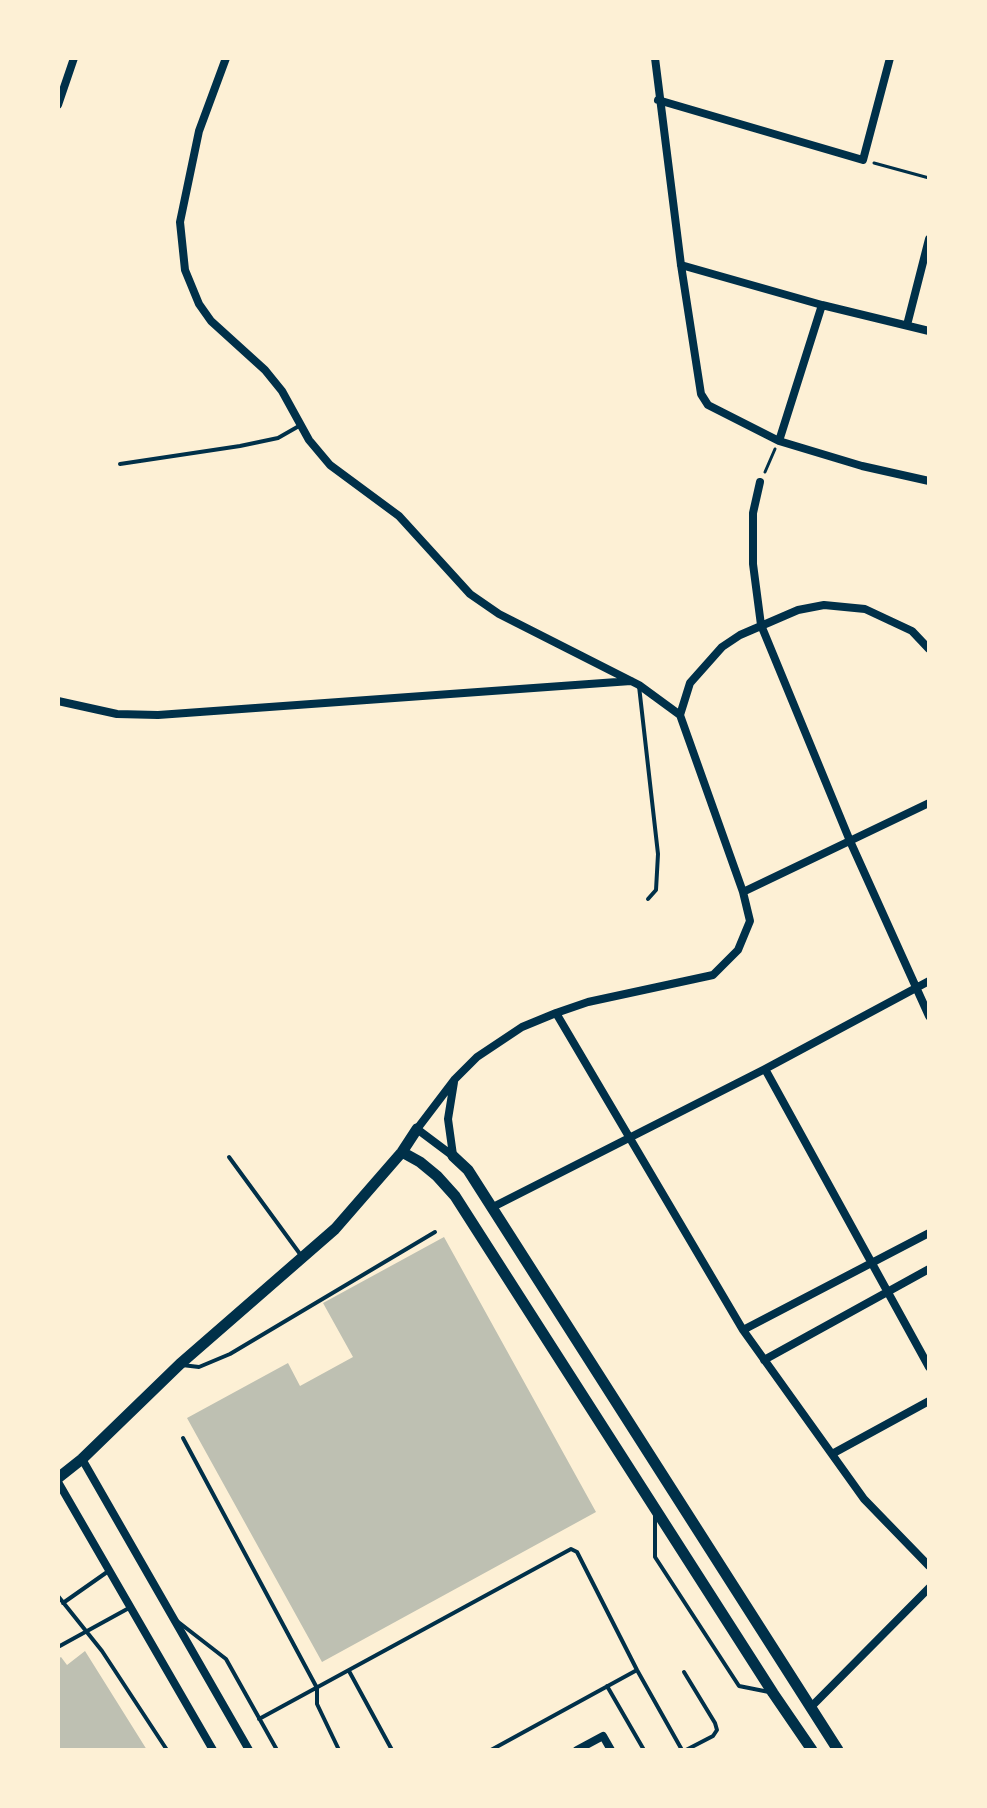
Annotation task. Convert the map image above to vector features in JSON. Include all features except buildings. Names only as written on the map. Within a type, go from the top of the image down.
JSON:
[{"type":"street","points":[[58,105],[74,58]]},
{"type":"street","points":[[213,1750],[58,1480],[180,1364],[335,1229],[402,1152],[455,1079],[477,1057],[522,1027],[556,1013],[588,1002],[713,975],[738,950],[750,921],[743,892],[680,715],[636,683],[499,614],[470,594],[399,516],[330,465],[309,440],[282,391],[265,370],[211,321],[199,304],[185,270],[180,222],[199,131],[226,58]]},
{"type":"street","points":[[655,58],[681,265],[701,394],[708,405],[779,441],[862,466],[929,481]]},
{"type":"street","points":[[658,100],[863,160],[890,58]]},
{"type":"street","points":[[907,325],[929,239]]},
{"type":"street","points":[[681,265],[929,331]]},
{"type":"street","points":[[779,441],[822,305]]},
{"type":"street","points":[[760,482],[753,513],[753,564],[761,625],[850,841],[929,1016]]},
{"type":"street","points":[[680,715],[690,683],[722,647],[740,635],[798,610],[824,605],[865,609],[912,631],[929,649]]},
{"type":"street","points":[[58,701],[117,714],[158,715],[636,683]]},
{"type":"street","points":[[743,892],[929,803]]},
{"type":"street","points":[[491,1208],[765,1069],[929,981]]},
{"type":"street","points":[[556,1013],[743,1330],[864,1499],[929,1566]]},
{"type":"street","points":[[765,1069],[929,1367]]},
{"type":"street","points":[[453,1156],[448,1119],[455,1079]]},
{"type":"street","points":[[417,1129],[468,1170],[838,1750]]},
{"type":"street","points":[[402,1152],[437,1176],[455,1196],[812,1750]]},
{"type":"street","points":[[743,1330],[929,1233]]},
{"type":"street","points":[[764,1360],[929,1269]]},
{"type":"street","points":[[832,1454],[929,1401]]},
{"type":"street","points":[[82,1459],[249,1750]]},
{"type":"street","points":[[812,1706],[929,1588]]},
{"type":"street","points":[[577,1750],[603,1736],[611,1750]]},
{"type":"lane","points":[[120,464],[253,444],[278,438],[301,425]]},
{"type":"lane","points":[[636,683],[658,854],[659,877],[656,890],[648,899]]},
{"type":"lane","points":[[229,1157],[302,1256]]},
{"type":"lane","points":[[180,1364],[199,1367],[230,1354],[435,1232]]},
{"type":"lane","points":[[183,1438],[317,1688],[317,1704],[339,1750]]},
{"type":"lane","points":[[655,1508],[655,1557],[739,1686],[773,1693]]},
{"type":"lane","points":[[259,1719],[571,1549],[577,1552],[637,1670],[684,1750],[713,1736],[717,1730],[684,1672]]},
{"type":"lane","points":[[63,1603],[110,1570]]},
{"type":"lane","points":[[58,1596],[86,1631],[167,1750]]},
{"type":"lane","points":[[58,1647],[131,1607]]},
{"type":"lane","points":[[176,1621],[226,1659],[277,1750]]},
{"type":"lane","points":[[348,1670],[392,1750]]},
{"type":"lane","points":[[491,1750],[637,1670]]},
{"type":"lane","points":[[607,1686],[644,1750]]},
{"type":"path","points":[[863,160],[929,178]]},
{"type":"path","points":[[760,482],[779,441]]}]
